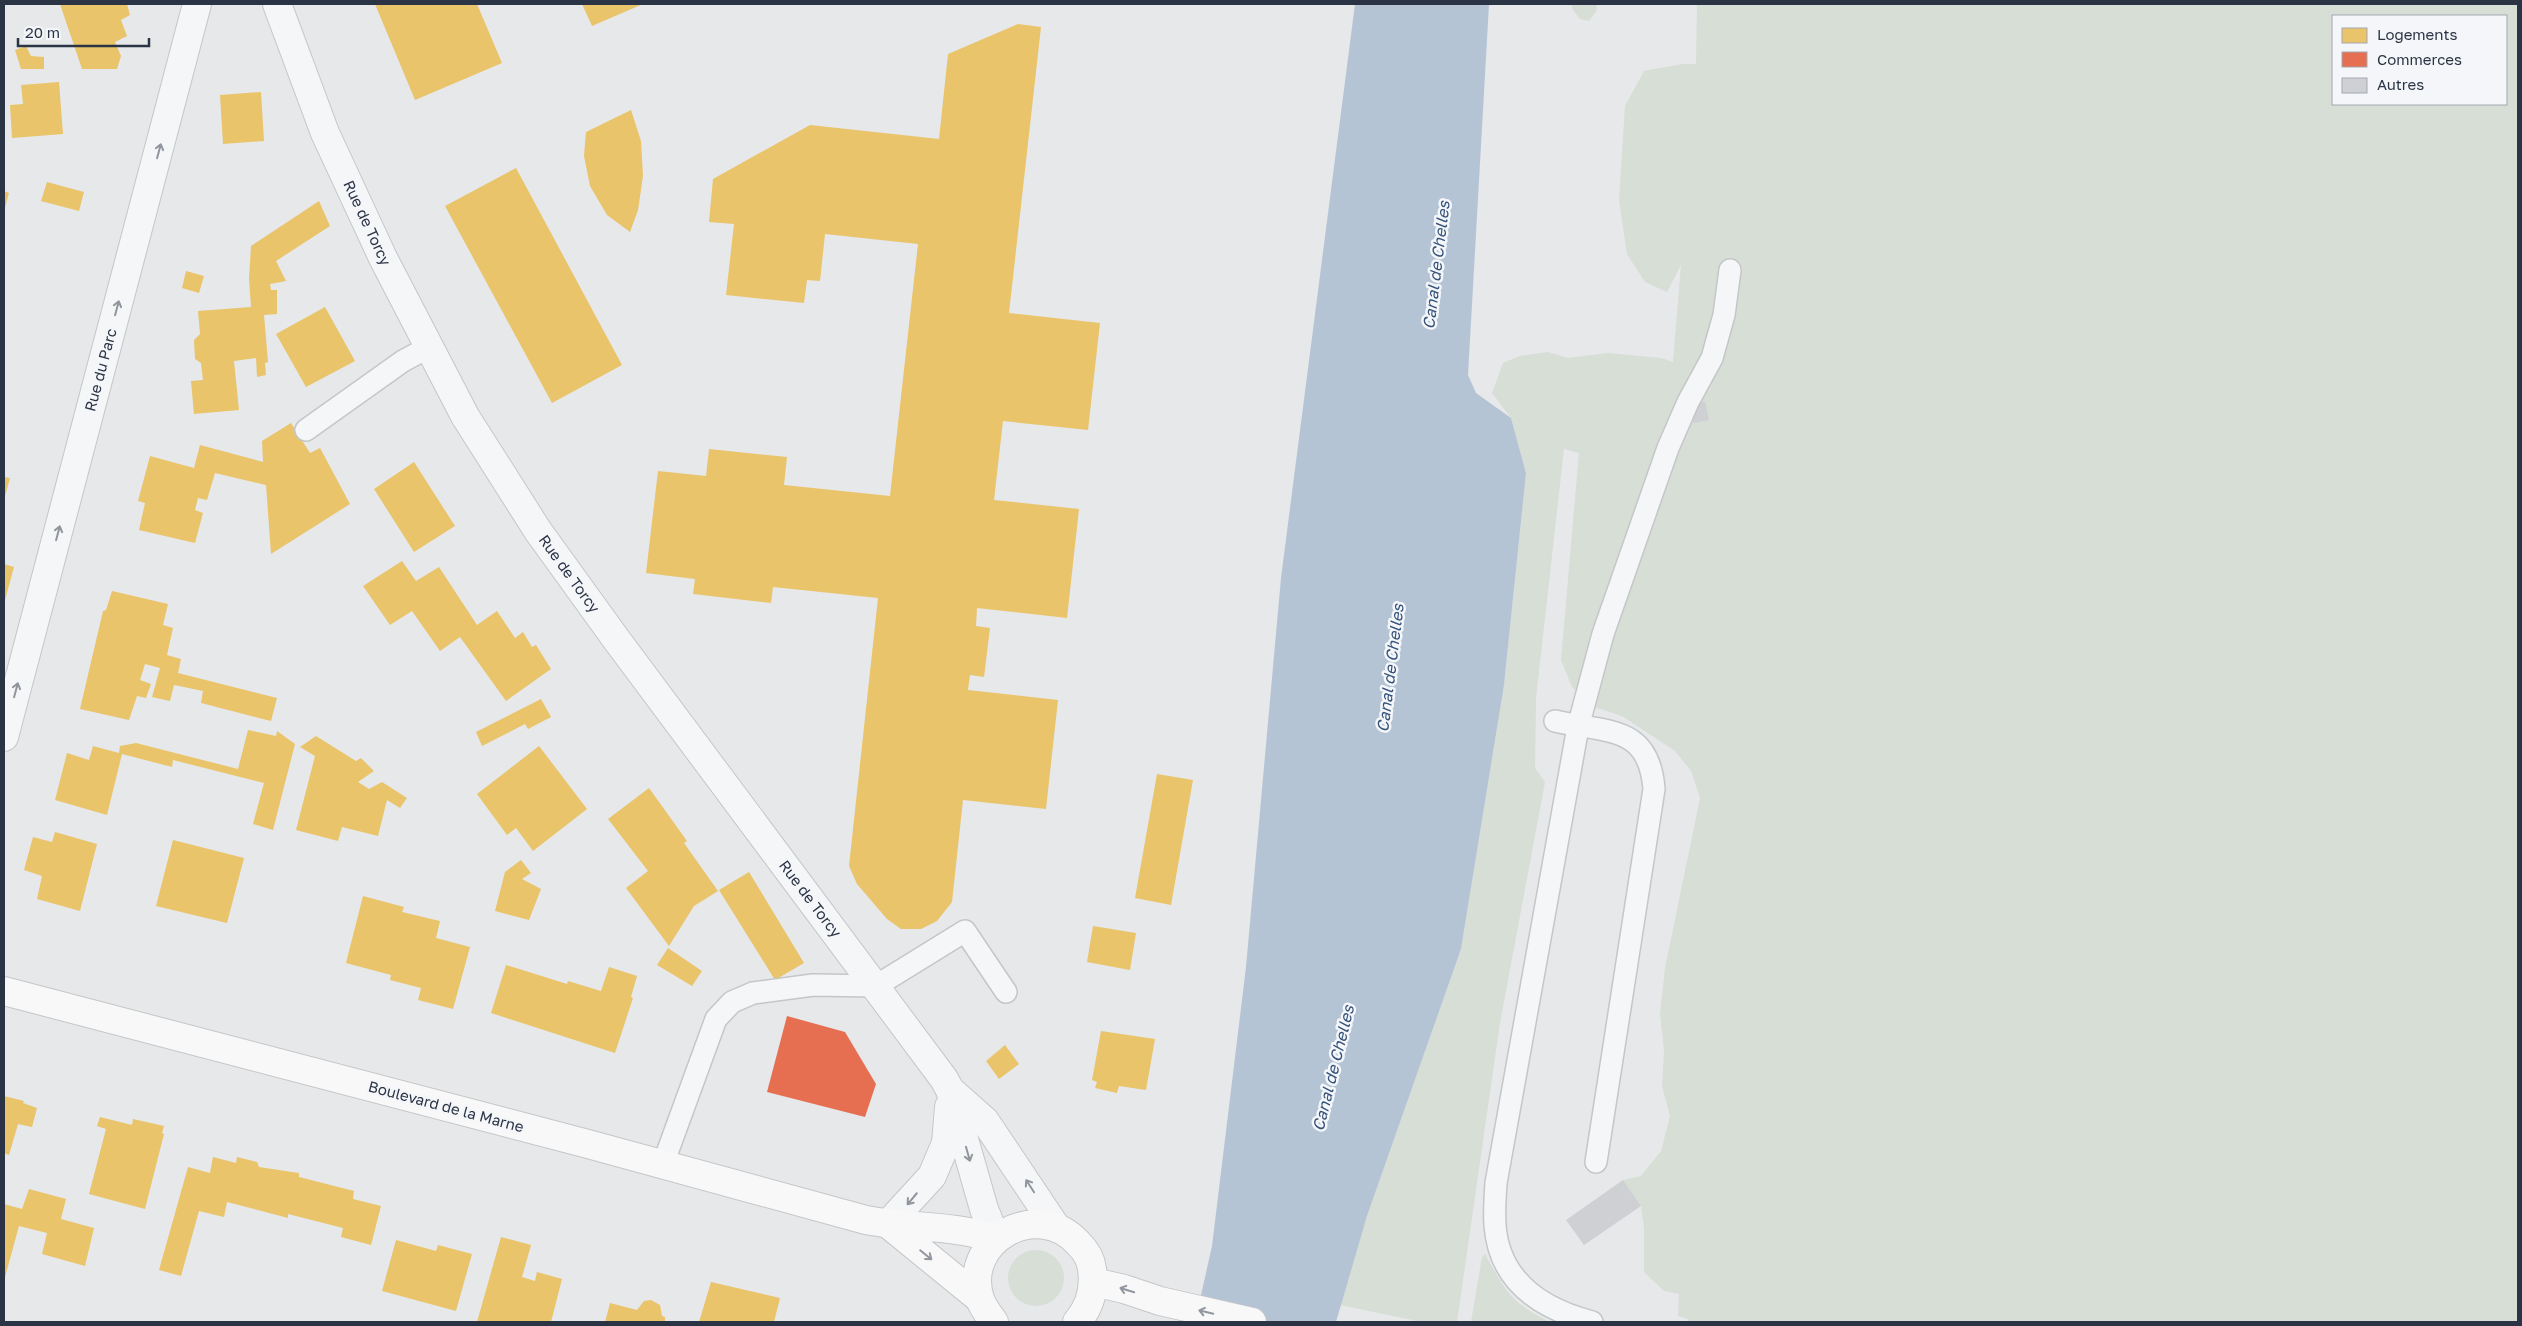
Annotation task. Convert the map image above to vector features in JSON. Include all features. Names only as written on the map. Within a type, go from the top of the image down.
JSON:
[{"type":"main road","name":"Boulevard de la Marne","points":[[4,991],[663,1164],[866,1220],[888,1224],[970,1230],[996,1239]]},
{"type":"main road","name":"Boulevard de la Marne","points":[[888,1224],[980,1299]]},
{"type":"main road","points":[[994,1322],[980,1299],[978,1283],[980,1266],[986,1251],[996,1239],[1010,1230],[1025,1225],[1040,1224],[1056,1227],[1072,1236],[1084,1249],[1092,1264],[1094,1282],[1091,1298],[1085,1312],[1077,1322]]},
{"type":"main road","points":[[1094,1282],[1124,1288],[1160,1301],[1252,1322]]},
{"type":"street","name":"Rue du Parc","points":[[4,737],[197,4]]},
{"type":"street","name":"Rue de Torcy","points":[[277,4],[326,133],[383,258],[465,416],[538,531],[616,639],[876,986],[950,1090],[986,1121],[1056,1227]]},
{"type":"street","name":"Rue de Torcy","points":[[950,1090],[984,1209],[996,1239]]},
{"type":"street","points":[[888,1224],[932,1176],[946,1143],[950,1090]]},
{"type":"lane","points":[[1592,1322],[1572,1317],[1538,1301],[1516,1281],[1502,1256],[1495,1226],[1496,1183],[1578,727],[1602,634],[1668,448],[1688,402],[1712,358],[1724,315],[1730,270]]},
{"type":"lane","points":[[306,430],[403,361],[429,347]]},
{"type":"lane","points":[[1555,721],[1621,735],[1640,744],[1652,768],[1654,789],[1596,1162]]},
{"type":"lane","points":[[663,1164],[716,1019],[732,1002],[753,993],[813,986],[876,986],[965,931],[1006,992]]},
{"type":"shaded area","points":[[1571,4],[1596,4],[1597,10],[1589,21],[1580,19]]},
{"type":"shaded area","points":[[1697,4],[2518,4],[2518,1322],[1689,1322],[1688,1319],[1678,1316],[1679,1294],[1664,1291],[1644,1272],[1644,1228],[1641,1206],[1623,1180],[1641,1176],[1661,1151],[1670,1116],[1662,1086],[1664,1050],[1660,1014],[1665,968],[1700,798],[1691,771],[1675,751],[1622,716],[1591,706],[1572,687],[1561,660],[1579,453],[1564,449],[1536,698],[1535,768],[1545,782],[1500,1023],[1457,1322],[1422,1322],[1340,1305],[1367,1216],[1461,949],[1504,685],[1526,473],[1511,418],[1492,393],[1503,363],[1520,356],[1548,352],[1568,358],[1608,353],[1661,358],[1673,362],[1681,265],[1667,292],[1645,282],[1627,254],[1619,200],[1625,106],[1644,71],[1682,64],[1696,64]]},
{"type":"shaded area","points":[[1031,1250],[1041,1250],[1056,1258],[1062,1267],[1064,1278],[1062,1289],[1056,1298],[1041,1306],[1031,1306],[1020,1301],[1013,1294],[1008,1283],[1008,1273],[1013,1262],[1020,1255]]},
{"type":"shaded area","points":[[1485,1254],[1510,1295],[1517,1302],[1550,1322],[1471,1322],[1482,1257]]},
{"type":"water","name":"Canal de Chelles","points":[[1355,4],[1489,4],[1468,375],[1476,393],[1511,418],[1526,473],[1504,685],[1461,949],[1367,1216],[1336,1322],[1195,1322],[1212,1246],[1246,967],[1281,578]]},
{"type":"building: Logements","points":[[60,4],[127,4],[130,15],[121,20],[127,36],[115,42],[121,56],[117,69],[82,69]]},
{"type":"building: Logements","points":[[375,4],[477,4],[502,63],[415,100]]},
{"type":"building: Logements","points":[[582,4],[643,4],[592,26]]},
{"type":"building: Logements","points":[[1018,24],[1041,27],[1009,313],[1100,323],[1088,430],[1003,421],[994,500],[1079,509],[1067,618],[977,608],[976,626],[990,628],[984,677],[970,675],[968,690],[1058,700],[1046,809],[963,800],[952,902],[937,921],[921,929],[901,929],[887,919],[857,884],[849,866],[878,598],[773,587],[771,603],[693,594],[695,579],[646,573],[658,471],[706,476],[709,449],[787,457],[784,485],[890,496],[918,244],[825,234],[820,281],[807,280],[804,303],[726,295],[734,224],[709,222],[713,179],[810,125],[939,139],[948,54]]},
{"type":"building: Logements","points":[[26,46],[31,56],[44,57],[44,69],[21,69],[15,50]]},
{"type":"building: Logements","points":[[59,82],[63,134],[12,138],[10,105],[23,104],[21,85]]},
{"type":"building: Logements","points":[[261,92],[264,141],[223,144],[220,95]]},
{"type":"building: Logements","points":[[631,110],[641,141],[643,176],[638,210],[630,232],[607,215],[590,186],[584,156],[586,132]]},
{"type":"building: Logements","points":[[516,168],[622,365],[552,403],[445,206]]},
{"type":"building: Logements","points":[[47,182],[84,192],[79,211],[41,201]]},
{"type":"building: Logements","points":[[4,191],[9,193],[4,211]]},
{"type":"building: Logements","points":[[319,201],[330,226],[276,261],[286,281],[270,284],[271,290],[277,290],[277,314],[264,315],[268,362],[265,363],[266,375],[257,377],[256,358],[234,361],[239,410],[194,414],[191,381],[203,380],[201,363],[195,359],[194,340],[200,334],[198,311],[251,307],[249,279],[251,246]]},
{"type":"building: Logements","points":[[186,271],[204,276],[199,293],[182,288]]},
{"type":"building: Logements","points":[[325,307],[355,361],[306,387],[276,334]]},
{"type":"building: Logements","points":[[291,423],[310,453],[320,448],[350,504],[271,554],[266,485],[215,473],[207,500],[198,498],[195,510],[203,513],[195,543],[139,530],[145,503],[138,501],[150,456],[194,468],[200,445],[263,462],[262,441]]},
{"type":"building: Logements","points":[[414,462],[455,526],[414,552],[374,489]]},
{"type":"building: Logements","points":[[4,477],[10,478],[4,500]]},
{"type":"building: Logements","points":[[402,561],[416,581],[439,567],[477,625],[497,611],[515,638],[523,632],[532,647],[536,645],[551,669],[506,701],[460,637],[440,651],[412,611],[390,625],[363,586]]},
{"type":"building: Logements","points":[[4,564],[14,567],[4,604]]},
{"type":"building: Logements","points":[[112,591],[168,604],[163,625],[173,628],[167,655],[181,659],[178,673],[277,698],[271,721],[201,703],[203,691],[174,685],[170,701],[152,697],[160,668],[145,664],[140,680],[151,684],[146,698],[137,696],[129,720],[80,709],[103,611],[106,610]]},
{"type":"building: Logements","points":[[541,699],[551,717],[528,729],[525,724],[482,746],[476,732]]},
{"type":"building: Logements","points":[[248,730],[276,736],[277,731],[295,744],[273,830],[253,824],[264,783],[173,760],[172,767],[122,754],[107,815],[55,800],[67,753],[89,760],[93,746],[119,753],[120,746],[136,743],[238,769]]},
{"type":"building: Logements","points":[[316,736],[356,761],[361,758],[374,771],[358,782],[369,789],[382,782],[407,798],[400,808],[387,800],[378,836],[342,827],[338,841],[296,830],[315,756],[300,747]]},
{"type":"building: Logements","points":[[539,746],[587,809],[533,851],[516,828],[507,835],[477,794]]},
{"type":"building: Logements","points":[[1157,774],[1193,780],[1171,905],[1135,898]]},
{"type":"building: Logements","points":[[649,788],[687,841],[684,843],[718,891],[694,906],[669,946],[626,888],[648,871],[608,819]]},
{"type":"building: Logements","points":[[55,832],[97,844],[80,911],[37,899],[42,876],[24,870],[33,837],[52,842]]},
{"type":"building: Logements","points":[[173,840],[244,858],[227,923],[156,906]]},
{"type":"building: Logements","points":[[521,860],[531,873],[522,879],[541,889],[529,920],[495,911],[505,872]]},
{"type":"building: Logements","points":[[749,872],[804,963],[775,980],[719,890]]},
{"type":"building: Logements","points":[[363,896],[404,907],[402,912],[440,921],[436,938],[470,947],[453,1009],[418,1000],[421,988],[390,980],[391,975],[346,963]]},
{"type":"building: Logements","points":[[1093,926],[1136,933],[1130,970],[1087,962]]},
{"type":"building: Logements","points":[[668,948],[702,971],[692,986],[657,965]]},
{"type":"building: Logements","points":[[506,965],[567,984],[568,981],[601,991],[609,967],[637,976],[631,997],[633,998],[615,1053],[491,1013]]},
{"type":"building: Logements","points":[[1101,1031],[1155,1039],[1146,1090],[1119,1086],[1117,1093],[1095,1088],[1097,1082],[1092,1080]]},
{"type":"building: Logements","points":[[1005,1045],[1019,1064],[999,1079],[986,1061]]},
{"type":"building: Logements","points":[[4,1096],[24,1101],[23,1103],[37,1108],[32,1127],[18,1124],[9,1155],[4,1153]]},
{"type":"building: Logements","points":[[100,1117],[132,1125],[133,1119],[164,1126],[162,1133],[164,1134],[145,1209],[89,1194],[106,1129],[97,1126]]},
{"type":"building: Logements","points":[[213,1157],[236,1163],[237,1157],[257,1162],[259,1167],[299,1173],[299,1177],[354,1191],[353,1199],[381,1206],[371,1245],[341,1237],[343,1228],[288,1214],[288,1218],[227,1202],[224,1217],[199,1211],[181,1276],[159,1270],[188,1167],[210,1173]]},
{"type":"building: Logements","points":[[29,1189],[66,1199],[61,1219],[94,1228],[85,1266],[42,1254],[47,1233],[19,1226],[4,1281],[4,1204],[22,1209]]},
{"type":"building: Logements","points":[[501,1237],[531,1245],[522,1277],[535,1281],[537,1272],[562,1279],[551,1322],[477,1322]]},
{"type":"building: Logements","points":[[396,1240],[436,1251],[438,1245],[472,1254],[456,1311],[382,1291]]},
{"type":"building: Logements","points":[[711,1282],[780,1298],[774,1322],[699,1322]]},
{"type":"building: Logements","points":[[651,1300],[660,1305],[665,1322],[605,1322],[610,1303],[637,1310],[644,1301]]},
{"type":"building: Commerces","points":[[787,1016],[845,1032],[876,1084],[865,1117],[767,1092]]},
{"type":"building: Autres","points":[[1705,402],[1709,420],[1693,423],[1691,404]]},
{"type":"building: Autres","points":[[1623,1180],[1641,1206],[1584,1245],[1566,1220]]}]
